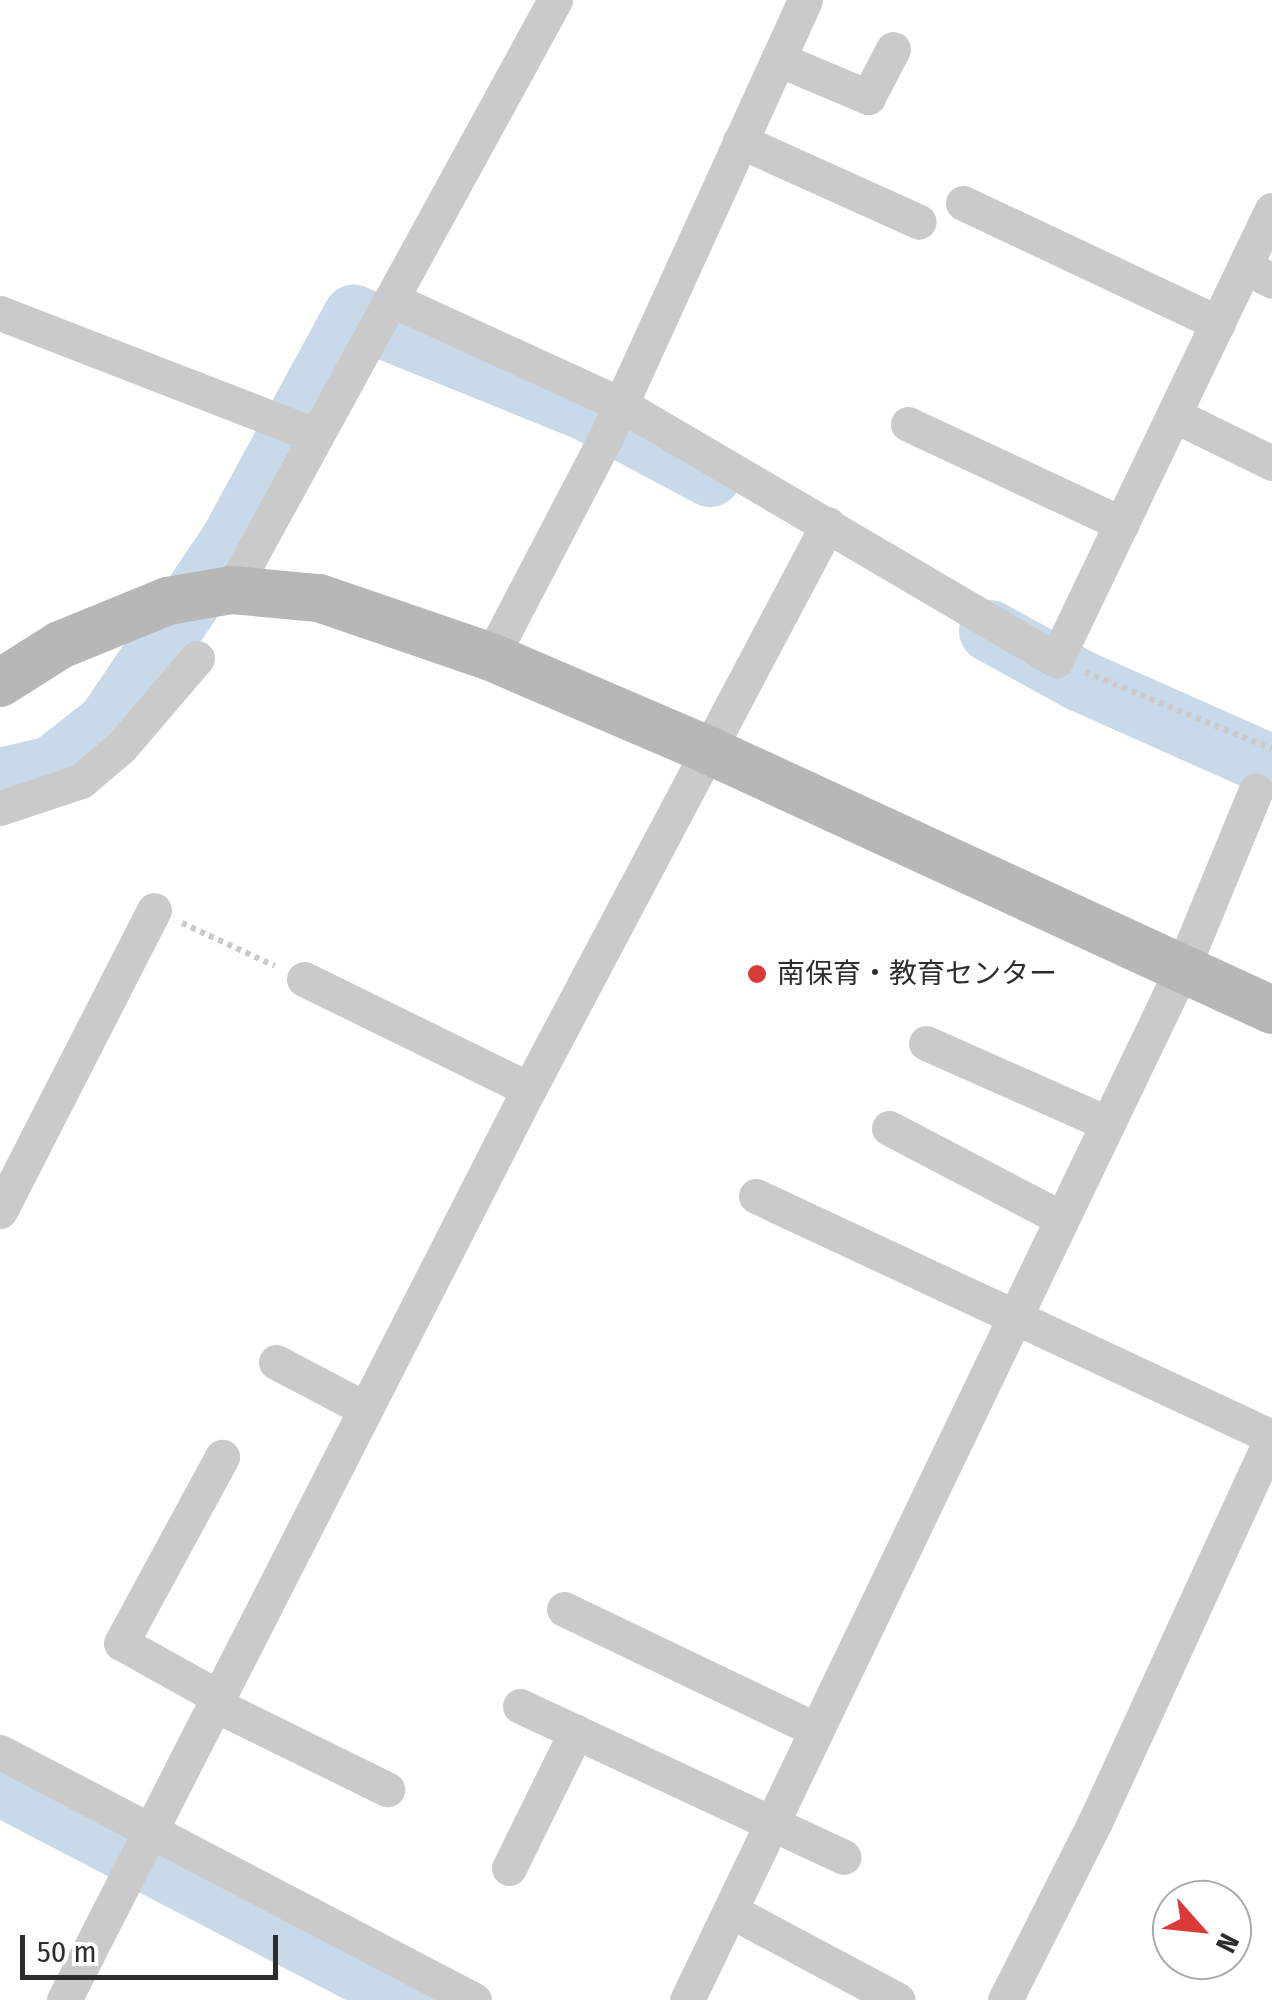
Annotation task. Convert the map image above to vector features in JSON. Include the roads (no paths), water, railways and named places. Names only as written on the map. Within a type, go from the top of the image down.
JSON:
[{"type":"street","points":[[232,590],[312,434],[395,301],[554,0]]},
{"type":"street","points":[[491,656],[605,439],[805,0]]},
{"type":"street","points":[[778,59],[868,97],[893,48]]},
{"type":"street","points":[[740,142],[920,222]]},
{"type":"street","points":[[962,203],[1218,323]]},
{"type":"street","points":[[395,301],[620,404],[823,533],[1056,660],[1218,323],[1258,274],[1272,210]]},
{"type":"street","points":[[0,313],[312,434]]},
{"type":"street","points":[[1174,415],[1272,463]]},
{"type":"street","points":[[908,424],[1122,524]]},
{"type":"street","points":[[64,2000],[529,1089],[823,533]]},
{"type":"street","points":[[0,683],[60,644],[168,601],[232,590],[319,598],[491,656],[710,751],[1272,1010]]},
{"type":"street","points":[[0,808],[81,781],[121,746],[197,658]]},
{"type":"street","points":[[687,2000],[1058,1217],[1183,967],[1256,790]]},
{"type":"street","points":[[0,1211],[154,910]]},
{"type":"street","points":[[304,979],[529,1089]]},
{"type":"street","points":[[926,1043],[1104,1122]]},
{"type":"street","points":[[889,1128],[1058,1217]]},
{"type":"street","points":[[756,1196],[1272,1437],[1095,1822],[1005,2000]]},
{"type":"street","points":[[276,1362],[365,1410]]},
{"type":"street","points":[[222,1457],[121,1643],[218,1702],[387,1789]]},
{"type":"street","points":[[564,1610],[816,1730]]},
{"type":"street","points":[[520,1706],[844,1856]]},
{"type":"street","points":[[509,1868],[576,1732]]},
{"type":"street","points":[[0,1752],[154,1828],[474,2000]]},
{"type":"street","points":[[731,1911],[898,2000]]},
{"type":"waterway","points":[[0,779],[52,767],[108,723],[230,543],[354,316],[584,409],[710,476]]},
{"type":"waterway","points":[[990,631],[1081,681],[1272,766]]},
{"type":"waterway","points":[[0,1785],[413,2000]]},
{"type":"place","name":"南保育・教育センター","points":[[757,974]]}]
